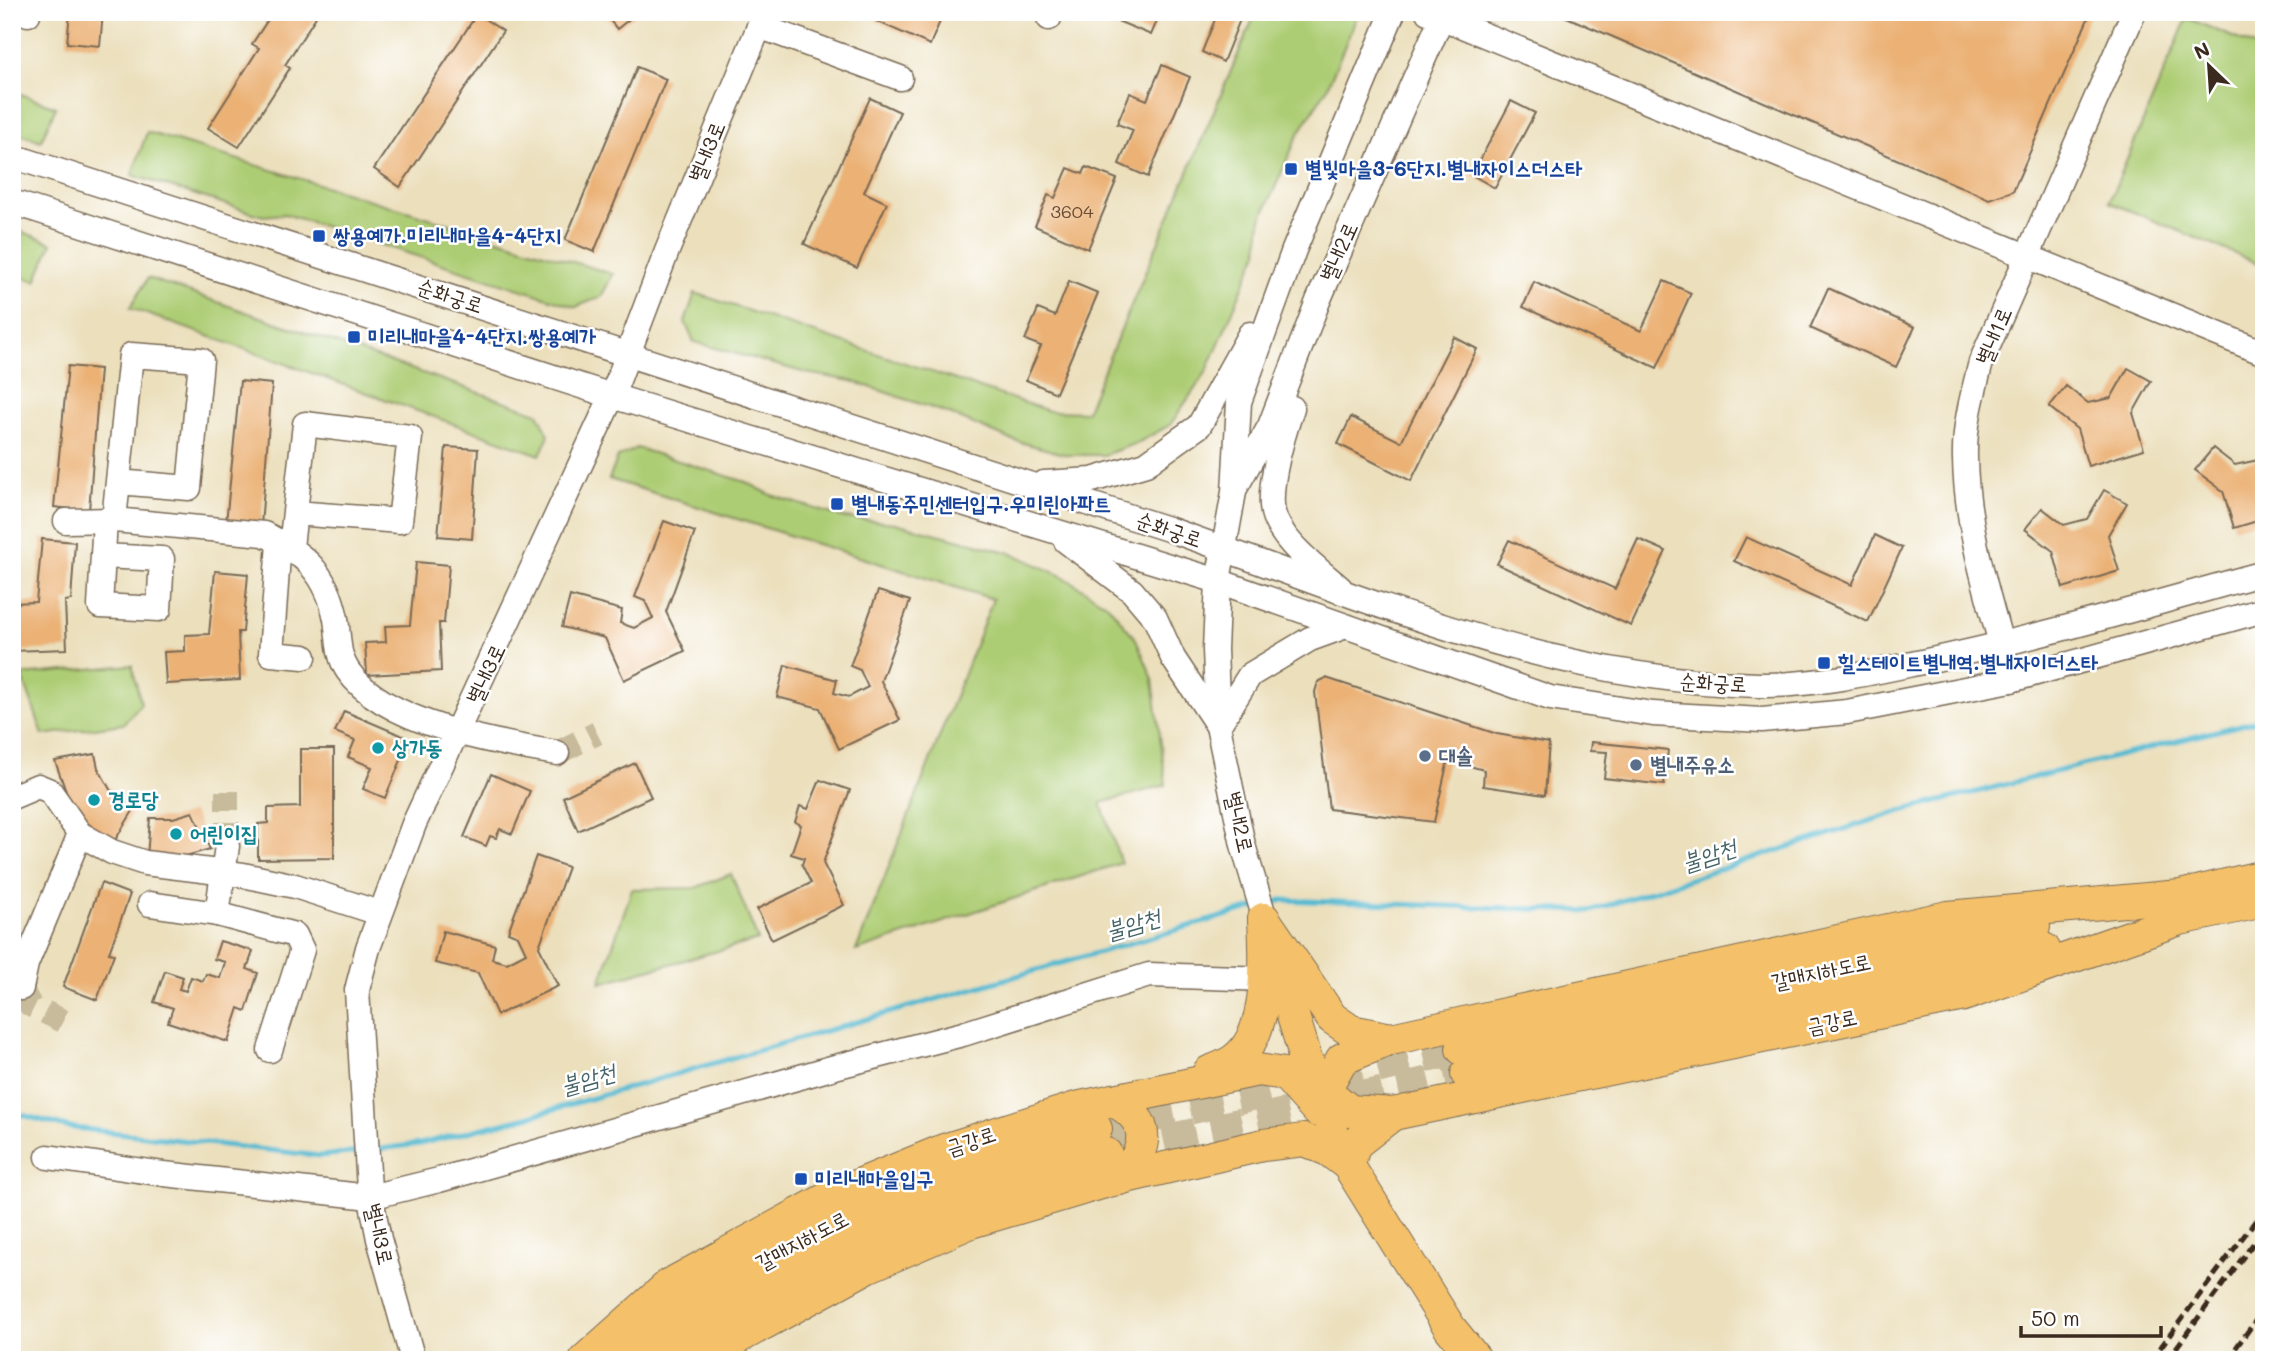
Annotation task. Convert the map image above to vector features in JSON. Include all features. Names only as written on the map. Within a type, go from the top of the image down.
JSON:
[{"type":"main road","name":"금강로","points":[[1391,1039],[1467,1061],[1964,995],[2264,876]]},
{"type":"main road","name":"금강로","points":[[1393,1114],[1467,1061],[1948,918],[2180,908],[2264,901]]},
{"type":"main road","points":[[1264,919],[1286,982],[1303,1057],[1348,1165],[1450,1328],[1476,1360]]},
{"type":"main road","points":[[1264,919],[1286,982],[1351,1031],[1391,1039]]},
{"type":"main road","points":[[1189,1082],[1236,1060],[1286,982]]},
{"type":"main road","points":[[1263,1145],[1286,1132],[1305,1114],[1316,1093],[1342,1059],[1391,1039]]},
{"type":"main road","points":[[1303,1057],[1332,1129]]},
{"type":"main road","name":"금강로","points":[[585,1360],[669,1285],[832,1196],[944,1150],[1076,1108],[1242,1072],[1258,1070],[1285,1074],[1316,1093]]},
{"type":"main road","points":[[1316,1093],[1350,1111],[1393,1114]]},
{"type":"main road","points":[[1107,1154],[1140,1153],[1143,1137],[1130,1109],[1112,1100]]},
{"type":"main road","points":[[1348,1165],[1355,1144],[1393,1114]]},
{"type":"main road","points":[[697,1360],[867,1267],[971,1222],[1107,1154],[1304,1140],[1328,1150],[1348,1165]]},
{"type":"main road","name":"갈매지하도로","points":[[603,1360],[801,1237],[906,1191],[1107,1154]]},
{"type":"main road","name":"갈매지하도로","points":[[651,1360],[750,1297],[871,1234],[977,1192],[1107,1154]]},
{"type":"street","name":"별내2로","points":[[1264,919],[1243,845],[1219,726],[1215,649],[1218,581],[1234,492],[1239,402],[1294,250],[1393,12]]},
{"type":"street","name":"별내1로","points":[[2011,680],[1968,502],[1965,443],[1968,417],[1981,362],[2134,12]]},
{"type":"street","name":"별내2로","points":[[1234,492],[1270,426],[1318,301],[1438,14]]},
{"type":"street","points":[[1438,14],[2264,353]]},
{"type":"street","points":[[762,19],[900,78]]},
{"type":"street","name":"별내3로","points":[[413,1360],[370,1193],[362,1101],[357,990],[379,913],[414,824],[612,396],[762,19]]},
{"type":"street","name":"순화궁로","points":[[12,156],[1027,483],[1224,549],[1351,598],[1555,659],[1652,679],[1762,685],[1830,679],[2002,646],[2264,573]]},
{"type":"street","name":"순화궁로","points":[[12,202],[612,396],[1218,581],[1550,698],[1653,714],[1762,720],[1847,712],[2011,680],[2264,610]]},
{"type":"street","points":[[1027,483],[1092,481],[1146,464],[1199,426],[1294,250]]},
{"type":"street","points":[[1318,301],[1298,390],[1281,440],[1271,506],[1288,541],[1351,598]]},
{"type":"street","points":[[103,556],[118,482],[131,355],[201,360],[189,488],[118,482]]},
{"type":"street","points":[[295,513],[400,521],[410,437],[304,424],[295,513],[285,544],[271,654],[304,657]]},
{"type":"street","points":[[66,521],[110,520],[264,534],[285,544],[316,568],[336,619],[338,646],[346,669],[362,688],[384,705],[459,731],[557,752]]},
{"type":"street","points":[[1052,530],[1139,600],[1155,618],[1173,658],[1219,726],[1250,675],[1310,639],[1343,627]]},
{"type":"street","points":[[12,797],[38,786],[50,791],[80,834],[112,852],[145,863],[225,873],[295,886],[379,913]]},
{"type":"street","points":[[21,988],[26,964],[80,834]]},
{"type":"street","points":[[217,914],[227,846]]},
{"type":"street","points":[[150,904],[217,914],[295,935],[302,950],[270,1050]]},
{"type":"street","points":[[48,1157],[177,1176],[370,1193],[439,1180],[835,1067],[962,1034],[1149,975],[1286,982]]},
{"type":"green space","points":[[1256,12],[1358,14],[1327,88],[1298,135],[1261,219],[1258,252],[1207,371],[1170,425],[1137,443],[1104,455],[1067,455],[1009,439],[947,413],[852,381],[806,373],[694,342],[685,322],[695,293],[1049,411],[1086,412]]},
{"type":"green space","points":[[2187,18],[2264,50],[2264,266],[2109,202]]},
{"type":"green space","points":[[12,91],[56,107],[41,141],[12,131]]},
{"type":"green space","points":[[147,132],[613,274],[601,297],[576,307],[285,214],[263,216],[132,175]]},
{"type":"green space","points":[[12,228],[52,243],[36,281],[12,274]]},
{"type":"green space","points":[[148,278],[538,413],[549,435],[540,455],[130,308]]},
{"type":"green space","points":[[637,448],[746,482],[771,495],[845,518],[895,523],[1011,553],[1062,576],[1108,605],[1136,639],[1153,679],[1166,785],[1101,803],[1121,863],[856,951],[993,599],[609,479],[618,457]]},
{"type":"green space","points":[[132,665],[141,704],[123,724],[43,735],[22,675]]},
{"type":"green space","points":[[731,874],[758,940],[600,983],[632,889],[695,888]]},
{"type":"building","points":[[70,12],[103,12],[100,46],[67,43]]},
{"type":"building","points":[[273,12],[319,12],[285,65],[290,68],[239,147],[208,128],[259,48],[252,44]]},
{"type":"building","points":[[603,12],[638,12],[617,29]]},
{"type":"building","points":[[880,12],[944,12],[930,45],[876,21]]},
{"type":"building","points":[[1096,12],[1161,12],[1151,35]]},
{"type":"building","points":[[1218,12],[1243,12],[1223,62],[1202,52]]},
{"type":"building","points":[[1555,12],[2091,12],[2013,191],[1989,199]]},
{"type":"building","points":[[477,14],[503,31],[400,187],[374,169]]},
{"type":"building","points":[[1162,65],[1190,77],[1148,177],[1119,164],[1133,130],[1117,124],[1130,93],[1147,100]]},
{"type":"building","points":[[637,67],[666,79],[594,252],[565,240]]},
{"type":"building","points":[[870,98],[900,112],[864,192],[887,203],[857,268],[804,244]]},
{"type":"building","points":[[1511,101],[1535,113],[1495,188],[1472,175]]},
{"type":"building","points":[[1086,167],[1117,179],[1088,249],[1035,226],[1048,195],[1055,198],[1068,168],[1083,174]]},
{"type":"building","points":[[1069,281],[1098,293],[1056,393],[1026,380],[1041,346],[1025,340],[1038,309],[1055,316]]},
{"type":"building","points":[[1664,281],[1691,293],[1657,368],[1523,307],[1534,282],[1641,331]]},
{"type":"building","points":[[1828,288],[1915,327],[1896,367],[1810,328]]},
{"type":"building","points":[[1454,337],[1477,349],[1411,481],[1338,444],[1351,417],[1401,442]]},
{"type":"building","points":[[68,366],[100,369],[89,511],[54,507]]},
{"type":"building","points":[[2128,368],[2151,381],[2133,413],[2144,449],[2088,466],[2077,429],[2049,407],[2066,386],[2088,403],[2111,398]]},
{"type":"building","points":[[240,381],[272,384],[261,526],[226,523]]},
{"type":"building","points":[[446,447],[478,449],[472,539],[438,536]]},
{"type":"building","points":[[2213,448],[2235,465],[2258,460],[2264,450],[2264,519],[2234,528],[2223,491],[2195,470]]},
{"type":"building","points":[[2104,490],[2127,503],[2108,535],[2119,571],[2063,588],[2053,551],[2025,529],[2042,508],[2064,525],[2087,519]]},
{"type":"building","points":[[664,521],[695,532],[666,612],[685,651],[624,680],[605,638],[562,627],[570,596],[622,610],[620,623],[634,628],[653,618],[645,601],[635,597]]},
{"type":"building","points":[[1875,535],[1902,548],[1868,622],[1734,561],[1746,537],[1852,585]]},
{"type":"building","points":[[42,539],[75,542],[71,600],[65,601],[67,649],[12,651],[12,603],[36,602]]},
{"type":"building","points":[[1638,539],[1666,551],[1631,626],[1497,564],[1509,540],[1615,589]]},
{"type":"building","points":[[416,562],[449,565],[444,623],[439,623],[441,671],[367,675],[365,643],[386,642],[385,626],[410,625]]},
{"type":"building","points":[[215,571],[248,574],[243,632],[238,632],[240,680],[166,684],[164,652],[185,651],[185,635],[209,634]]},
{"type":"building","points":[[878,591],[910,601],[881,681],[900,720],[839,749],[820,708],[777,697],[785,665],[837,680],[834,693],[849,697],[868,687],[860,670],[850,666]]},
{"type":"building","points":[[1326,678],[1497,734],[1549,743],[1545,795],[1483,786],[1484,770],[1448,760],[1434,822],[1329,809],[1315,692],[1318,682]]},
{"type":"building","name":"상가동","points":[[344,711],[410,739],[385,798],[363,789],[372,767],[348,757],[355,740],[335,732]]},
{"type":"building","name":"별내주유소","points":[[1591,742],[1668,750],[1664,785],[1604,778],[1607,752],[1590,751]]},
{"type":"building","points":[[300,749],[334,749],[334,858],[258,859],[258,824],[268,823],[268,808],[300,807]]},
{"type":"building","name":"경로당","points":[[95,754],[98,768],[112,793],[133,811],[112,845],[81,817],[68,797],[55,761]]},
{"type":"building","points":[[635,763],[651,797],[578,831],[563,797]]},
{"type":"building","name":"상가동","points":[[491,774],[530,791],[512,834],[500,829],[496,838],[490,836],[486,846],[464,837]]},
{"type":"building","points":[[820,780],[850,790],[823,863],[844,905],[772,940],[757,909],[811,883],[802,865],[804,858],[791,854],[801,825],[795,822],[800,806],[808,809]]},
{"type":"building","name":"어린이집","points":[[193,812],[210,849],[179,858],[147,858],[150,818],[173,818]]},
{"type":"building","points":[[536,856],[568,867],[539,947],[558,986],[497,1015],[478,973],[435,963],[443,931],[495,945],[492,959],[507,963],[526,953],[518,936],[508,932]]},
{"type":"building","points":[[101,883],[130,894],[109,953],[114,954],[97,1000],[63,987]]},
{"type":"building","points":[[220,941],[253,951],[247,969],[258,973],[246,1011],[239,1008],[228,1042],[168,1022],[173,1008],[154,1002],[165,971],[183,977],[179,989],[186,991],[191,977],[203,981],[206,974],[220,978],[225,962],[214,959]]},
{"type":"waterway","name":"불암천","points":[[1269,904],[1282,900],[1590,911],[1901,811],[2264,719]]},
{"type":"waterway","name":"불암천","points":[[372,1150],[420,1144],[527,1117],[1256,907]]},
{"type":"waterway","name":"불암천","points":[[12,1112],[66,1127],[320,1156],[358,1152]]},
{"type":"tunnel","points":[[557,753],[597,733]]},
{"type":"tunnel","points":[[227,791],[227,846]]},
{"type":"tunnel","points":[[21,988],[30,1005],[63,1021]]},
{"type":"tunnel","points":[[1096,1129],[1462,1049]]},
{"type":"tunnel","points":[[1117,1151],[1467,1074]]},
{"type":"railway","points":[[2151,1360],[2264,1209]]},
{"type":"railway","points":[[2167,1360],[2264,1229]]},
{"type":"railway","points":[[2227,1360],[2264,1309]]},
{"type":"place","name":"별빛마을3-6단지.별내자이스더스타","points":[[1291,169]]},
{"type":"place","name":"쌍용예가.미리내마을4-4단지","points":[[319,236]]},
{"type":"place","name":"미리내마을4-4단지.쌍용예가","points":[[354,337]]},
{"type":"place","name":"별내동주민센터입구.우미린아파트","points":[[837,504]]},
{"type":"place","name":"힐스테이트별내역.별내자이더스타","points":[[1824,663]]},
{"type":"place","name":"상가동","points":[[378,748]]},
{"type":"place","name":"대솔","points":[[1425,756]]},
{"type":"place","name":"별내주유소","points":[[1636,765]]},
{"type":"place","name":"경로당","points":[[94,800]]},
{"type":"place","name":"어린이집","points":[[176,834]]},
{"type":"place","name":"미리내마을입구","points":[[801,1179]]}]
